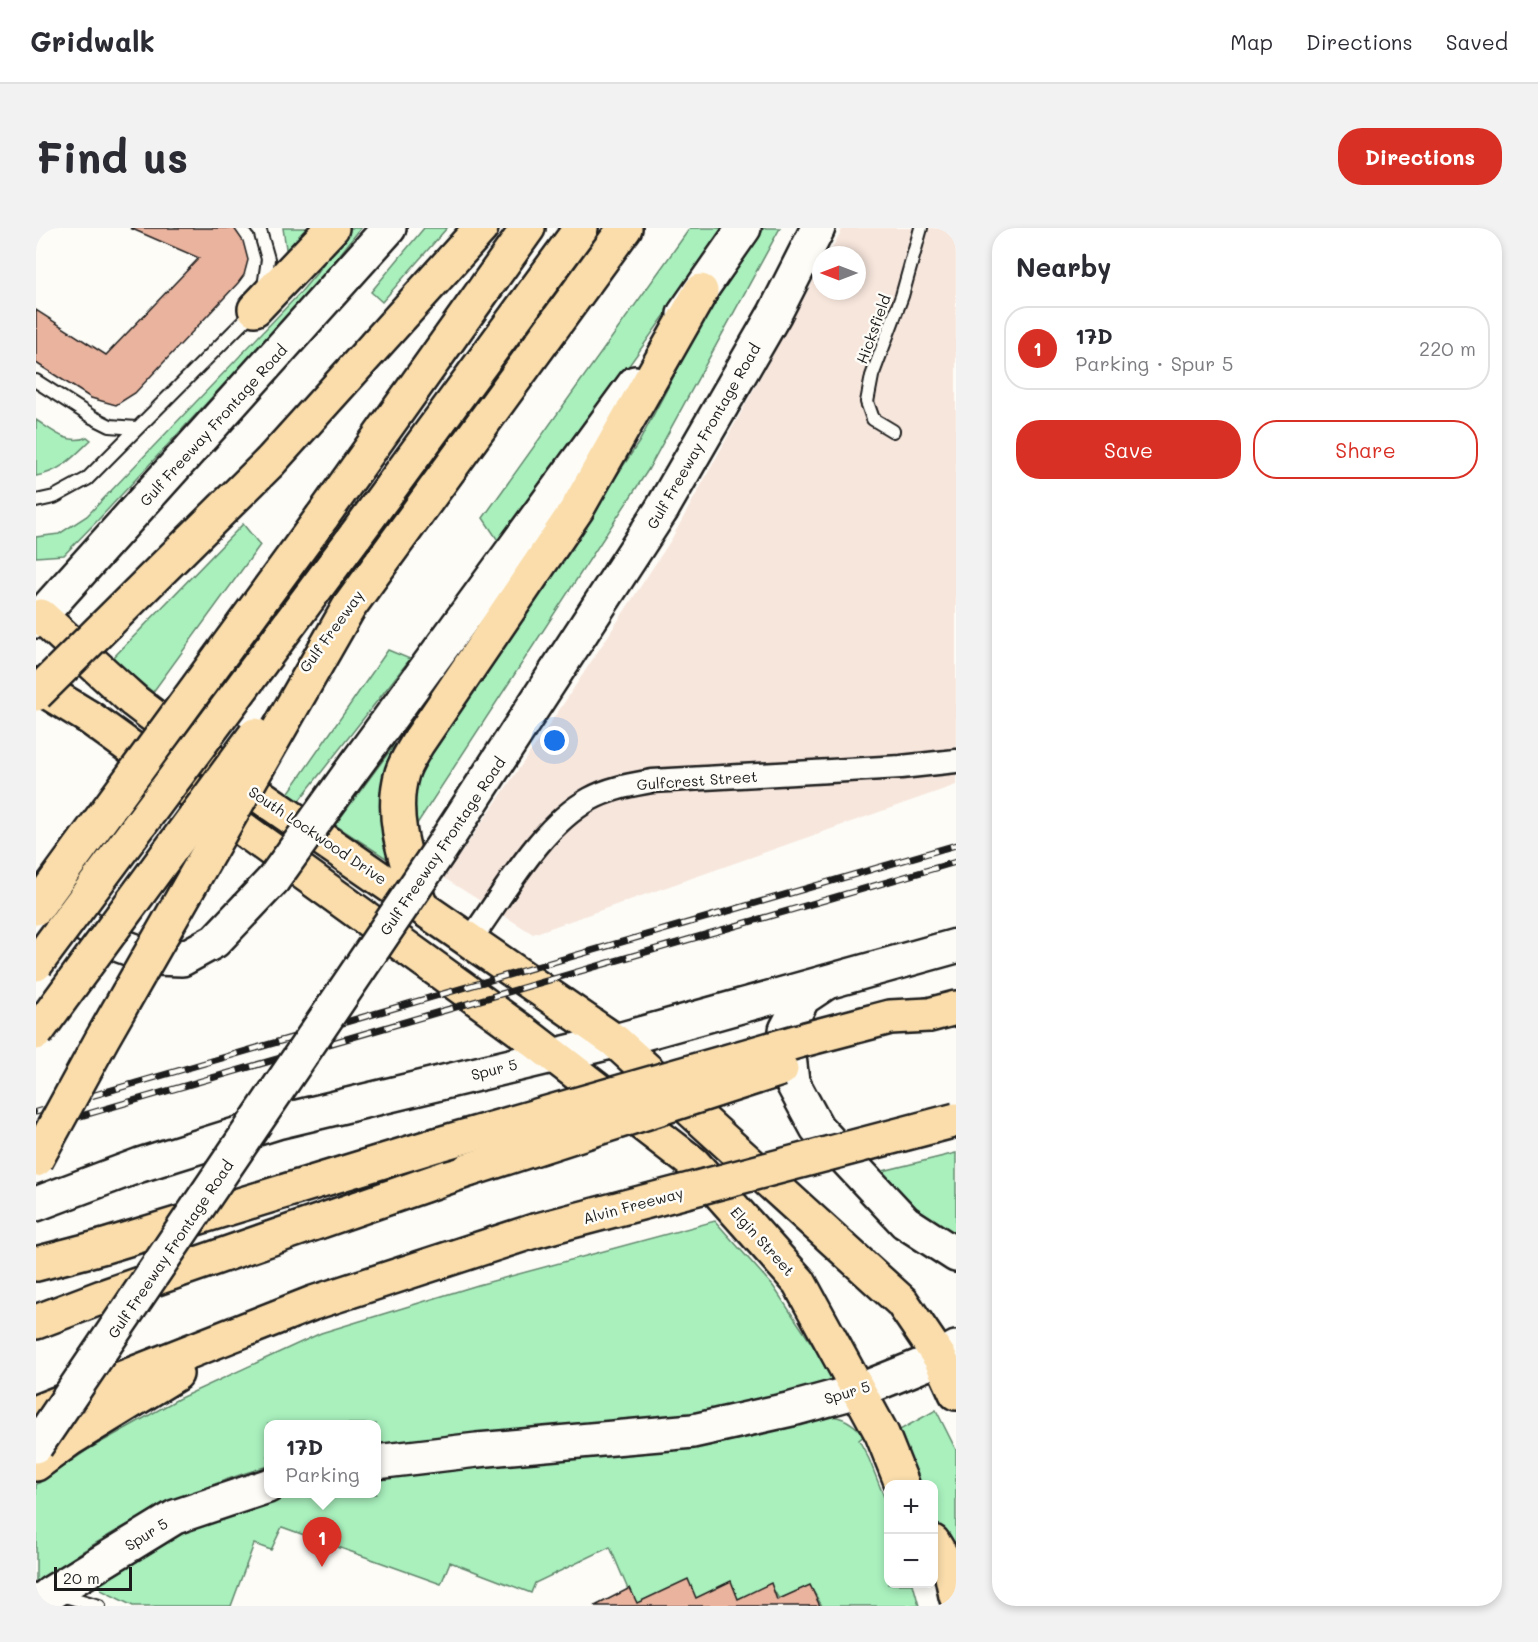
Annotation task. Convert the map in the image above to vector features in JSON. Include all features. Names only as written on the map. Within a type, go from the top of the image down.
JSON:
[{"type":"main road","points":[[255,309],[332,228]]},
{"type":"main road","name":"Gulf Freeway Frontage Road","points":[[38,616],[389,228]]},
{"type":"main road","points":[[36,694],[270,462],[481,228]]},
{"type":"main road","points":[[36,908],[322,517],[528,228]]},
{"type":"main road","points":[[36,964],[581,228]]},
{"type":"main road","name":"Gulf Freeway","points":[[36,1033],[626,228]]},
{"type":"main road","points":[[36,897],[122,946],[155,958],[182,959],[215,941],[273,880],[575,466],[744,228]]},
{"type":"main road","name":"Gulf Freeway Frontage Road","points":[[36,1446],[442,847],[662,509],[775,313],[818,228]]},
{"type":"main road","points":[[420,905],[398,822],[397,793],[403,770],[417,744],[577,509],[701,291]]},
{"type":"main road","points":[[36,1160],[108,1028],[349,607]]},
{"type":"main road","name":"South Lockwood Drive","points":[[38,616],[134,700],[240,782],[615,1041]]},
{"type":"main road","points":[[36,685],[90,718],[553,1054]]},
{"type":"main road","name":"Spur 5","points":[[36,1204],[140,1165],[277,1122],[553,1054],[615,1041],[956,946]]},
{"type":"main road","points":[[828,981],[803,998],[786,1030],[792,1082],[817,1128],[905,1222],[956,1255]]},
{"type":"main road","points":[[36,1264],[105,1246],[439,1144],[806,1039],[890,1017],[942,1012]]},
{"type":"main road","points":[[36,1322],[468,1170],[893,1032],[942,1012]]},
{"type":"main road","points":[[615,1041],[902,1302],[948,1353],[956,1393]]},
{"type":"main road","name":"Elgin Street","points":[[553,1054],[693,1163],[799,1282],[882,1434],[900,1480]]},
{"type":"main road","name":"Alvin Freeway","points":[[313,1303],[534,1231],[956,1120]]},
{"type":"main road","points":[[36,1412],[313,1303]]},
{"type":"main road","points":[[36,1464],[70,1439],[166,1379],[313,1303]]},
{"type":"main road","name":"Spur 5","points":[[381,1461],[477,1450],[693,1431],[792,1409],[858,1391],[948,1353]]},
{"type":"main road","name":"Spur 5","points":[[44,1599],[175,1517],[264,1487]]},
{"type":"main road","points":[[938,1550],[951,1572],[956,1596]]},
{"type":"main road","points":[[935,1588],[940,1606]]},
{"type":"street","name":"Gulfcrest Street","points":[[470,940],[538,845],[557,824],[589,799],[620,787],[652,781],[901,767],[956,761]]},
{"type":"lane","points":[[36,501],[54,497],[87,479],[255,309],[266,283],[268,260],[260,231],[257,228]]},
{"type":"lane","name":"Hicksfield","points":[[893,431],[873,419],[867,402],[872,376],[902,296],[921,228]]},
{"type":"lane","points":[[36,381],[110,426],[136,428]]},
{"type":"lane","points":[[44,1599],[99,1606]]},
{"type":"shaded area","points":[[843,228],[956,228],[956,785],[533,934],[444,878],[566,700],[671,540],[812,283],[812,300],[866,300],[866,246],[833,246]]},
{"type":"green space","points":[[283,228],[319,228],[287,255]]},
{"type":"green space","points":[[347,228],[361,228],[314,287],[98,520],[64,555],[36,557],[36,537],[59,534],[87,516],[300,293],[320,269],[332,246]]},
{"type":"green space","points":[[424,228],[447,228],[382,302],[371,292]]},
{"type":"green space","points":[[690,228],[727,228],[501,545],[483,518]]},
{"type":"green space","points":[[764,228],[780,228],[648,470],[413,830],[414,779],[433,734],[578,534],[639,442],[705,317]]},
{"type":"green space","points":[[36,420],[67,438],[74,440],[87,437],[91,440],[60,467],[36,476]]},
{"type":"green space","points":[[243,524],[260,545],[153,692],[112,659]]},
{"type":"green space","points":[[388,650],[410,659],[298,802],[287,795]]},
{"type":"green space","points":[[395,744],[384,780],[392,862],[335,825]]},
{"type":"green space","points":[[956,1153],[956,1240],[930,1225],[879,1172]]},
{"type":"green space","points":[[715,1221],[773,1286],[834,1377],[826,1384],[682,1417],[381,1446],[381,1420],[264,1420],[264,1467],[221,1481],[153,1511],[88,1548],[36,1585],[36,1485],[89,1449],[178,1399],[321,1333],[478,1285]]},
{"type":"green space","points":[[936,1410],[956,1450],[956,1597],[938,1534],[938,1480],[918,1480],[896,1432]]},
{"type":"green space","points":[[817,1415],[832,1416],[854,1425],[865,1435],[859,1440],[884,1497],[884,1588],[914,1588],[919,1606],[822,1606],[810,1586],[779,1599],[770,1584],[738,1603],[632,1606],[627,1587],[610,1547],[535,1583],[531,1593],[450,1562],[441,1584],[282,1527],[271,1550],[254,1544],[231,1606],[133,1606],[101,1590],[99,1581],[171,1538],[214,1518],[269,1498],[381,1498],[381,1476]]},
{"type":"building","points":[[130,228],[234,228],[243,241],[248,260],[244,275],[238,283],[135,393],[116,405],[91,398],[36,363],[36,310],[106,355],[199,258]]},
{"type":"building","points":[[688,1579],[696,1598],[731,1581],[738,1599],[771,1583],[777,1600],[810,1585],[820,1606],[595,1606],[630,1588],[637,1603]]},
{"type":"railway","points":[[36,1112],[956,845]]},
{"type":"railway","points":[[36,1129],[956,862]]},
{"type":"place","name":"17D","points":[[322,1567]]}]
